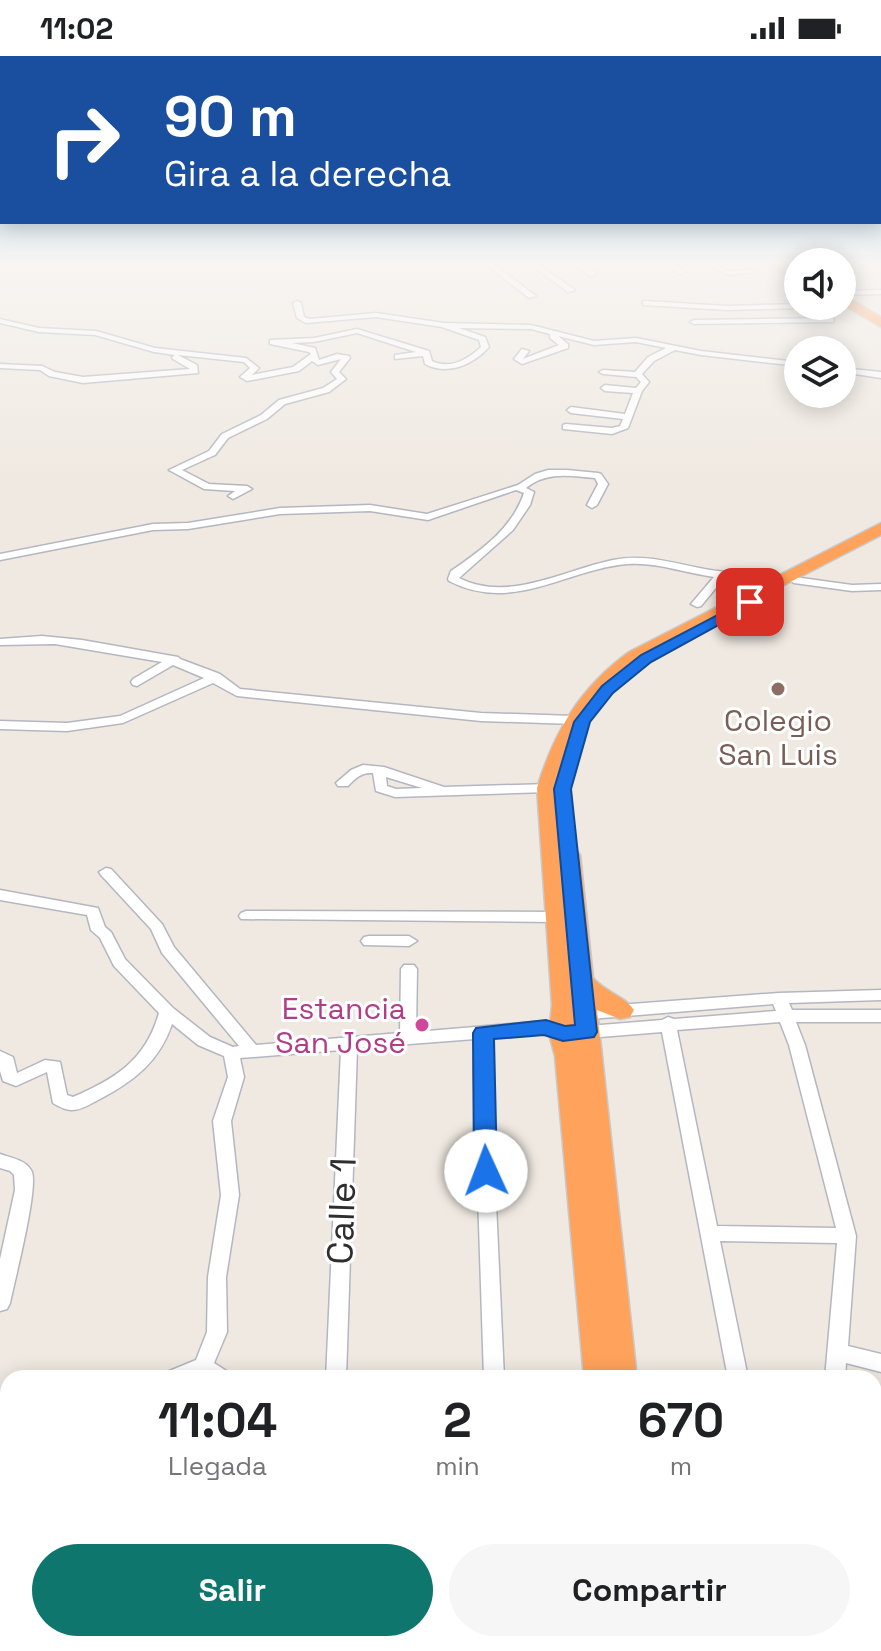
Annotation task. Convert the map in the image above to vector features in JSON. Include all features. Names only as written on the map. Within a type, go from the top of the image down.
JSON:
[{"type":"highway","points":[[600,1370],[569,1056],[570,1024],[582,982],[562,789],[582,722],[608,689],[646,658],[881,528]]},
{"type":"highway","points":[[619,1370],[570,1024],[548,788],[574,720],[597,689],[631,661],[881,534]]},
{"type":"highway","points":[[582,982],[596,999],[620,1010]]},
{"type":"street","points":[[113,337],[163,351],[248,361],[255,368],[244,377],[247,378],[296,369],[313,358],[315,352],[273,342],[325,337]]},
{"type":"street","points":[[377,337],[426,353]]},
{"type":"street","points":[[426,353],[428,362],[438,368],[472,360],[485,347],[482,339],[478,337]]},
{"type":"street","points":[[525,351],[518,358],[522,362],[564,347],[555,337]]},
{"type":"street","points":[[570,337],[594,343],[629,339],[784,362]]},
{"type":"street","points":[[639,375],[642,366],[673,348]]},
{"type":"street","points":[[0,366],[42,368],[52,374],[83,380],[195,371],[189,363],[163,351]]},
{"type":"street","points":[[398,357],[426,353]]},
{"type":"street","points":[[233,496],[247,489],[207,487],[174,470],[183,469],[215,451],[228,433],[264,417],[282,402],[329,389],[342,379],[334,372],[346,358],[339,356],[318,363],[313,358]]},
{"type":"street","points":[[566,427],[617,431],[624,428],[638,391],[645,382],[639,375],[603,372]]},
{"type":"street","points":[[856,372],[881,375]]},
{"type":"street","points":[[605,388],[638,391]]},
{"type":"street","points":[[571,410],[628,417]]},
{"type":"street","points":[[401,506],[430,512],[521,487],[533,475],[548,471],[598,476],[603,484],[592,505]]},
{"type":"street","points":[[521,487],[529,492],[526,504],[511,526],[455,573],[453,579],[470,587],[534,586],[611,563],[643,559],[721,575],[852,588],[881,587]]},
{"type":"street","points":[[0,557],[153,527],[188,526],[253,513],[370,508],[428,517],[483,497]]},
{"type":"street","points":[[534,586],[547,569]]},
{"type":"street","points":[[697,604],[721,575]]},
{"type":"street","points":[[0,642],[39,637],[62,639],[174,659],[216,677],[237,692],[481,717],[574,720]]},
{"type":"street","points":[[137,682],[174,659]]},
{"type":"street","points":[[0,725],[67,727],[123,719],[216,677]]},
{"type":"street","points":[[343,783],[357,769],[379,770],[381,788],[395,793],[420,794],[438,789],[548,788]]},
{"type":"street","points":[[106,872],[157,927],[167,949],[252,1051]]},
{"type":"street","points":[[0,895],[93,911],[98,930],[106,935],[119,962],[167,1012],[204,1041],[231,1053],[570,1024],[668,1023],[881,995]]},
{"type":"street","points":[[246,916],[558,917]]},
{"type":"street","points":[[372,916],[369,944],[409,941]]},
{"type":"street","points":[[408,1040],[409,969]]},
{"type":"street","points":[[570,1024],[620,1010],[781,1007],[881,1016]]},
{"type":"street","points":[[781,1007],[797,1045],[847,1236],[836,1370]]},
{"type":"street","points":[[0,1057],[7,1061],[9,1077],[16,1080],[45,1066],[54,1066],[58,1070],[59,1099],[78,1103],[120,1081],[148,1058],[156,1047],[167,1012]]},
{"type":"street","points":[[668,1023],[737,1370]]},
{"type":"street","points":[[483,1033],[494,1370]]},
{"type":"street","name":"Calle 1","points":[[336,1370],[349,1044]]},
{"type":"street","points":[[193,1370],[203,1366],[217,1332],[217,1277],[230,1195],[222,1121],[236,1077],[231,1053]]},
{"type":"street","points":[[0,1161],[16,1166],[23,1173],[24,1190],[0,1303]]},
{"type":"street","points":[[711,1233],[847,1236]]},
{"type":"street","points":[[839,1353],[881,1363]]},
{"type":"street","points":[[203,1366],[209,1370]]},
{"type":"place","name":"Colegio San Luis","points":[[778,689]]},
{"type":"place","name":"Estancia San José","points":[[422,1025]]},
{"type":"route","points":[[486,1171],[483,1033],[546,1027],[563,1034],[586,1032],[562,789],[571,748],[582,722],[608,689],[646,658],[750,602]]}]
